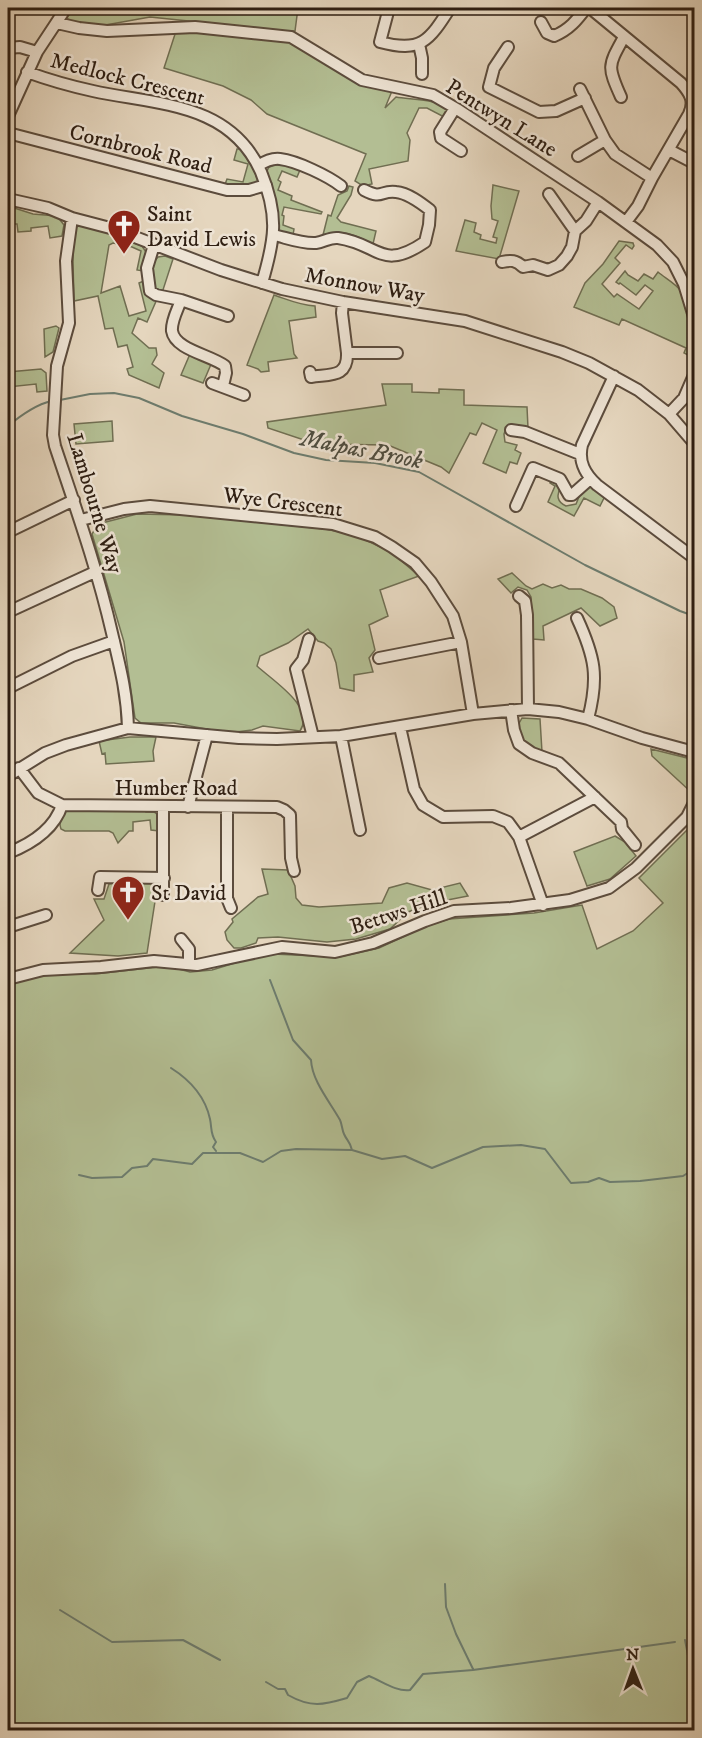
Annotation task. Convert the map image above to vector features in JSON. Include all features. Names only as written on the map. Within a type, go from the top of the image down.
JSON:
[{"type":"street","points":[[8,116],[37,52],[66,8]]},
{"type":"street","points":[[377,53],[389,8]]},
{"type":"street","points":[[380,42],[411,47],[419,44],[429,36],[450,8]]},
{"type":"street","points":[[541,22],[547,33],[554,36],[562,33],[577,21],[588,8],[681,83],[693,99],[693,106],[638,206],[626,222]]},
{"type":"street","name":"Pentwyn Lane","points":[[57,23],[107,31],[195,27],[291,37],[362,80],[433,95],[598,202],[657,245],[673,262],[684,284],[694,317]]},
{"type":"street","points":[[620,90],[610,72],[612,59],[624,37]]},
{"type":"street","points":[[419,44],[422,74]]},
{"type":"street","points":[[8,48],[31,49],[37,52]]},
{"type":"street","points":[[504,49],[494,68],[488,91],[539,112],[556,111],[583,94],[605,140],[615,154],[652,178]]},
{"type":"street","name":"Medlock Crescent","points":[[27,72],[51,81],[93,91],[168,104],[194,111],[220,123],[240,140],[258,166],[273,208],[274,235],[262,283]]},
{"type":"street","points":[[455,108],[440,132],[441,138],[461,151]]},
{"type":"street","name":"Cornbrook Road","points":[[8,133],[227,190],[249,190],[266,185]]},
{"type":"street","points":[[578,156],[605,140]]},
{"type":"street","points":[[669,150],[694,163]]},
{"type":"street","points":[[258,166],[267,161],[280,159],[328,176],[341,186]]},
{"type":"street","points":[[274,235],[314,243],[332,237],[341,238],[357,242],[379,254],[394,257],[407,254],[425,242],[430,210],[420,202],[397,192],[376,196],[364,190]]},
{"type":"street","points":[[549,194],[575,231]]},
{"type":"street","name":"Monnow Way","points":[[8,199],[48,208],[72,218],[114,229],[262,283],[343,302],[478,324],[562,352],[638,390],[669,414],[694,443]]},
{"type":"street","points":[[502,262],[509,260],[523,267],[533,265],[553,270],[567,256],[575,231],[586,221],[598,202]]},
{"type":"street","name":"Lambourne Way","points":[[72,218],[66,261],[69,323],[57,366],[54,392],[55,446],[97,571],[124,678],[128,728]]},
{"type":"street","points":[[154,245],[147,268],[150,291],[156,295],[181,300],[228,316]]},
{"type":"street","points":[[181,300],[173,322],[174,337],[182,346],[219,361],[225,366],[226,379],[217,384],[244,395]]},
{"type":"street","points":[[310,372],[311,377],[339,372],[345,368],[347,353],[342,314],[343,302]]},
{"type":"street","points":[[347,353],[377,351],[397,353]]},
{"type":"street","points":[[669,414],[684,398],[694,375]]},
{"type":"street","points":[[614,376],[580,454],[583,468],[590,479],[694,558]]},
{"type":"street","points":[[511,430],[525,432],[580,454]]},
{"type":"street","points":[[522,463],[560,479],[569,495],[572,495],[590,479]]},
{"type":"street","points":[[516,506],[533,468]]},
{"type":"street","points":[[8,532],[74,500]]},
{"type":"street","name":"Wye Crescent","points":[[81,520],[124,509],[150,506],[333,524],[354,529],[385,543],[415,563],[444,600],[453,616],[461,642],[473,714]]},
{"type":"street","points":[[8,612],[97,571]]},
{"type":"street","points":[[519,596],[525,601],[527,615],[528,709]]},
{"type":"street","points":[[577,618],[590,644],[594,670],[594,696],[588,719]]},
{"type":"street","points":[[309,639],[303,660],[296,669],[313,737]]},
{"type":"street","points":[[8,688],[72,656],[114,641]]},
{"type":"street","points":[[379,658],[461,642]]},
{"type":"street","points":[[8,776],[45,753],[128,728],[239,738],[341,736],[473,714],[528,709],[559,712],[588,719],[642,738],[694,752]]},
{"type":"street","points":[[512,710],[514,730],[519,744],[532,753],[559,763],[621,822],[622,830],[635,845]]},
{"type":"street","points":[[400,727],[414,789],[423,805],[442,817],[493,816],[508,822],[519,837],[543,904]]},
{"type":"street","points":[[188,807],[207,735]]},
{"type":"street","points":[[341,736],[360,830]]},
{"type":"street","name":"Humber Road","points":[[20,768],[38,793],[62,805],[277,807],[290,815],[291,858],[294,871]]},
{"type":"street","points":[[519,837],[595,797]]},
{"type":"street","name":"Bettws Hill","points":[[8,979],[43,970],[154,961],[197,965],[282,947],[335,952],[373,943],[454,911],[570,900],[609,888],[643,861],[687,817],[694,803]]},
{"type":"street","points":[[8,853],[26,846],[48,828],[58,817],[62,805]]},
{"type":"street","points":[[163,807],[163,895]]},
{"type":"street","points":[[227,807],[227,898],[231,908]]},
{"type":"street","points":[[98,890],[100,877],[164,878]]},
{"type":"street","points":[[8,927],[46,915]]},
{"type":"street","points":[[180,939],[189,949],[189,964]]},
{"type":"green space","points":[[71,8],[298,8],[295,31],[286,31],[150,17],[100,26],[71,21],[67,18]]},
{"type":"green space","points":[[177,28],[291,37],[362,80],[394,86],[385,108],[396,97],[433,102],[445,107],[449,112],[446,118],[427,108],[419,108],[407,133],[410,140],[408,161],[369,169],[372,184],[363,186],[355,181],[366,154],[267,114],[251,100],[223,86],[164,68]]},
{"type":"green space","points":[[237,149],[241,149],[251,162],[258,181],[255,185],[224,187],[227,179],[243,182],[248,164],[234,160]]},
{"type":"green space","points":[[276,165],[300,170],[297,177],[282,171],[278,180],[281,182],[278,190],[292,196],[291,200],[322,212],[321,214],[284,207],[283,225],[294,229],[293,235],[279,232],[276,204],[267,171],[269,167]]},
{"type":"green space","points":[[493,185],[519,191],[499,259],[456,251],[465,220],[476,223],[474,232],[481,235],[480,239],[496,243],[497,238],[493,237],[498,221],[492,219]]},
{"type":"green space","points":[[349,186],[353,187],[351,195],[337,218],[341,222],[376,231],[373,244],[349,234],[323,235],[328,215],[331,216],[338,195],[347,191]]},
{"type":"green space","points":[[8,206],[33,214],[57,216],[64,225],[62,236],[50,238],[48,226],[18,232],[17,224],[8,224]]},
{"type":"green space","points":[[90,226],[142,246],[146,252],[143,271],[137,270],[141,251],[113,243],[109,245],[101,293],[120,286],[129,316],[146,311],[139,283],[144,281],[157,299],[147,322],[138,318],[132,333],[149,348],[156,348],[157,355],[152,364],[164,373],[159,388],[129,375],[127,369],[133,367],[127,345],[118,347],[113,328],[105,329],[98,296],[74,301],[73,240],[76,227]]},
{"type":"green space","points":[[619,241],[633,243],[634,246],[632,249],[626,245],[615,258],[620,263],[602,284],[614,297],[617,294],[639,309],[653,291],[645,285],[636,295],[616,282],[625,271],[638,281],[644,274],[653,279],[658,272],[673,283],[685,297],[690,312],[693,353],[690,356],[684,353],[686,348],[622,319],[619,325],[574,307],[585,283],[603,264]]},
{"type":"green space","points":[[165,256],[173,259],[162,293],[157,292],[152,279],[152,270],[158,257]]},
{"type":"green space","points":[[274,295],[315,306],[316,317],[289,321],[294,354],[297,358],[268,362],[269,371],[261,372],[247,365]]},
{"type":"green space","points":[[56,326],[59,328],[53,352],[45,357],[44,329]]},
{"type":"green space","points":[[190,354],[212,362],[203,383],[181,375]]},
{"type":"green space","points":[[41,369],[46,373],[47,391],[37,392],[36,384],[8,387],[8,372]]},
{"type":"green space","points":[[382,384],[412,384],[412,392],[439,393],[439,389],[464,390],[464,405],[527,407],[528,428],[507,426],[504,434],[505,442],[517,445],[515,450],[521,453],[517,464],[510,462],[506,473],[483,463],[497,430],[482,423],[476,435],[470,433],[449,473],[441,467],[388,445],[316,444],[268,428],[267,422],[386,405]]},
{"type":"green space","points":[[112,421],[113,441],[76,444],[74,424]]},
{"type":"green space","points":[[551,480],[561,487],[558,498],[566,506],[576,504],[581,492],[589,486],[605,496],[600,506],[584,498],[574,516],[548,502],[555,486],[550,483]]},
{"type":"green space","points":[[137,514],[186,515],[325,529],[355,535],[391,552],[419,576],[380,590],[388,616],[369,625],[375,650],[369,658],[373,672],[354,675],[354,691],[340,688],[331,649],[318,641],[308,629],[288,643],[260,656],[257,666],[298,704],[303,722],[300,731],[263,726],[228,733],[174,723],[141,723],[135,718],[124,642],[92,534],[98,524]]},
{"type":"green space","points":[[512,573],[532,589],[543,584],[552,588],[561,585],[569,589],[581,589],[602,598],[614,607],[617,618],[600,626],[581,608],[543,626],[544,640],[533,639],[531,597],[527,590],[518,587],[511,593],[498,579]]},
{"type":"green space","points":[[522,718],[540,719],[542,752],[524,744],[517,727]]},
{"type":"green space","points":[[130,737],[156,737],[153,751],[154,761],[106,764],[105,753],[102,754],[99,741]]},
{"type":"green space","points":[[651,749],[691,759],[694,765],[692,793],[652,756]]},
{"type":"green space","points":[[69,809],[146,810],[146,812],[154,812],[158,815],[159,831],[151,830],[150,820],[133,822],[133,831],[129,831],[118,843],[113,833],[109,831],[65,831],[61,829],[60,820]]},
{"type":"green space","points":[[694,823],[694,1150],[689,1157],[694,1197],[694,1730],[8,1730],[8,984],[65,972],[95,974],[167,966],[190,972],[212,970],[261,955],[273,954],[339,957],[379,948],[424,927],[449,919],[534,913],[582,905],[597,949],[633,931],[663,903],[639,878]]},
{"type":"green space","points":[[615,836],[625,842],[636,856],[610,879],[587,886],[574,852]]},
{"type":"green space","points":[[262,869],[288,870],[295,886],[296,898],[302,905],[319,907],[382,903],[389,888],[407,883],[432,890],[460,883],[468,896],[432,903],[408,912],[390,929],[356,939],[327,942],[278,937],[258,938],[256,943],[234,948],[227,940],[225,932],[233,922],[232,919],[258,897],[268,894]]},
{"type":"green space","points":[[128,881],[158,882],[147,953],[118,956],[70,953],[104,920],[94,899],[104,899],[109,884]]},
{"type":"waterway","name":"Malpas Brook","points":[[60,400],[90,394],[114,393],[139,398],[182,416],[243,434],[294,453],[326,460],[375,463],[419,472],[585,565],[694,616]]},
{"type":"waterway","name":"Malpas Brook","points":[[8,426],[34,408],[51,401]]},
{"type":"waterway","points":[[270,980],[293,1040],[311,1060],[318,1083],[340,1120],[352,1150]]},
{"type":"waterway","points":[[171,1068],[190,1083],[204,1103],[216,1142],[213,1147],[216,1151]]},
{"type":"waterway","points":[[79,1175],[92,1178],[122,1177],[132,1168],[147,1166],[153,1159],[192,1164],[203,1153],[240,1153],[263,1162],[281,1151],[296,1149],[352,1150],[382,1159],[405,1156],[432,1168],[483,1147],[521,1145],[545,1149],[571,1183],[588,1182],[599,1178],[610,1182],[640,1181],[683,1176],[694,1169]]},
{"type":"waterway","points":[[445,1584],[446,1607],[473,1669]]},
{"type":"waterway","points":[[60,1610],[112,1642],[183,1640],[220,1660]]},
{"type":"waterway","points":[[685,1640],[694,1686]]},
{"type":"waterway","points":[[266,1682],[278,1689],[285,1689],[288,1695],[296,1699],[310,1704],[324,1704],[347,1698],[357,1682],[369,1676],[394,1688],[410,1690],[423,1674],[473,1670],[675,1642]]},
{"type":"place","name":"Saint David Lewis","points":[[124,255]]},
{"type":"place","name":"St David","points":[[128,921]]}]
